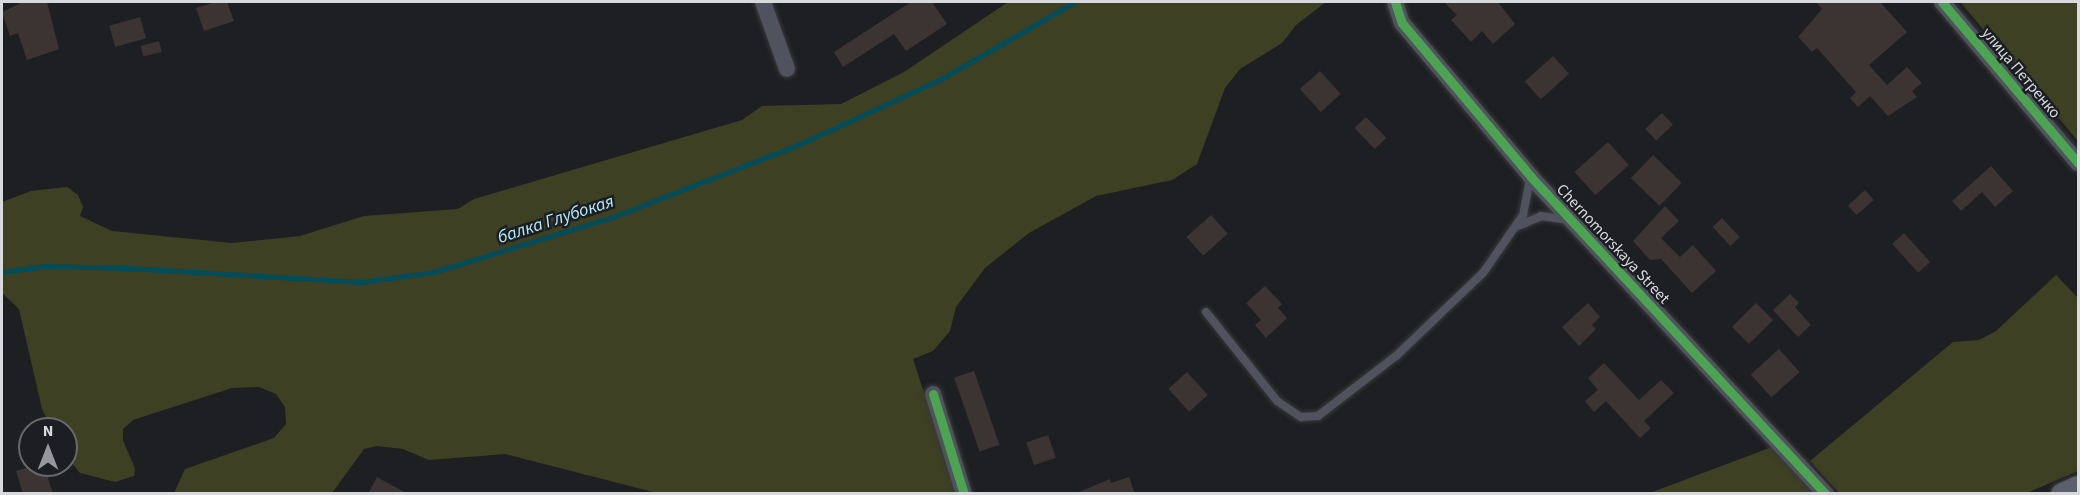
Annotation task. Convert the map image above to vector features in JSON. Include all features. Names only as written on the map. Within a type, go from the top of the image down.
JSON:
[{"type":"main road","points":[[2062,494],[2079,487]]},
{"type":"street","points":[[763,2],[787,69]]},
{"type":"street","name":"Chernomorskaya Street","points":[[1395,2],[1402,23],[1531,177],[1826,494]]},
{"type":"street","name":"улица Петренко","points":[[1942,2],[2079,163]]},
{"type":"street","points":[[933,394],[964,494]]},
{"type":"lane","points":[[1206,312],[1266,390],[1293,412],[1309,419],[1379,370],[1458,299],[1483,273],[1515,228],[1528,202],[1531,177]]},
{"type":"lane","points":[[1515,228],[1541,216],[1570,220]]},
{"type":"green space","points":[[1008,2],[1326,2],[1296,25],[1282,43],[1240,69],[1225,88],[1197,164],[1172,180],[1096,196],[1029,233],[985,268],[956,307],[950,331],[933,351],[913,359],[957,493],[657,493],[505,454],[429,460],[403,449],[377,446],[364,449],[332,493],[174,493],[185,469],[274,438],[286,424],[285,407],[276,394],[259,387],[232,388],[133,420],[123,429],[123,440],[135,469],[134,476],[115,482],[78,471],[78,417],[46,417],[42,409],[19,309],[2,293],[2,202],[31,191],[67,187],[78,195],[83,207],[80,216],[112,231],[232,243],[300,236],[364,216],[458,209],[474,199],[742,120],[762,106],[841,104],[904,72]]},
{"type":"green space","points":[[1960,2],[2078,2],[2078,141]]},
{"type":"green space","points":[[2056,275],[2078,298],[2078,471],[2027,493],[1840,494],[1810,461],[1953,342],[1979,340],[1996,331]]},
{"type":"green space","points":[[1772,447],[1816,494],[1647,494]]},
{"type":"building","points":[[23,2],[47,2],[59,49],[27,60],[18,33],[10,36],[2,12]]},
{"type":"building","points":[[215,2],[227,2],[234,21],[204,31],[196,8]]},
{"type":"building","points":[[911,2],[932,2],[947,24],[906,51],[894,34],[843,67],[834,52]]},
{"type":"building","points":[[1444,2],[1498,2],[1515,24],[1493,44],[1482,31],[1471,42],[1451,20],[1457,15]]},
{"type":"building","points":[[1816,2],[1880,2],[1907,32],[1869,65],[1887,85],[1907,67],[1922,83],[1912,91],[1917,97],[1888,116],[1870,96],[1858,107],[1850,98],[1856,92],[1817,48],[1812,52],[1798,37],[1822,9]]},
{"type":"building","points":[[140,17],[146,38],[115,47],[109,26]]},
{"type":"building","points":[[159,41],[162,52],[143,57],[141,46]]},
{"type":"building","points":[[1553,56],[1569,74],[1541,99],[1525,81]]},
{"type":"building","points":[[1320,71],[1341,94],[1321,112],[1300,89]]},
{"type":"building","points":[[1662,113],[1673,125],[1656,140],[1645,129]]},
{"type":"building","points":[[1366,117],[1386,138],[1375,149],[1354,128]]},
{"type":"building","points":[[1608,142],[1629,165],[1595,195],[1575,172]]},
{"type":"building","points":[[1653,155],[1682,183],[1660,206],[1631,178]]},
{"type":"building","points":[[1991,166],[2013,191],[1995,207],[1982,192],[1961,211],[1952,201]]},
{"type":"building","points":[[1865,190],[1874,200],[1857,215],[1848,205]]},
{"type":"building","points":[[1665,206],[1679,221],[1661,238],[1680,257],[1693,245],[1716,271],[1692,293],[1661,259],[1650,260],[1633,241]]},
{"type":"building","points":[[1211,215],[1228,234],[1203,256],[1186,237]]},
{"type":"building","points":[[1722,218],[1740,237],[1730,246],[1712,227]]},
{"type":"building","points":[[1904,233],[1930,262],[1918,273],[1892,244]]},
{"type":"building","points":[[1265,286],[1282,304],[1278,308],[1287,318],[1266,338],[1255,325],[1261,320],[1246,303]]},
{"type":"building","points":[[1790,294],[1799,303],[1795,307],[1811,325],[1798,337],[1773,310]]},
{"type":"building","points":[[1588,303],[1600,317],[1592,325],[1596,329],[1579,346],[1562,327]]},
{"type":"building","points":[[1756,303],[1773,320],[1749,344],[1732,327]]},
{"type":"building","points":[[1779,349],[1800,372],[1772,397],[1751,374]]},
{"type":"building","points":[[1604,363],[1639,400],[1661,380],[1674,393],[1644,421],[1651,428],[1640,438],[1606,401],[1594,412],[1585,401],[1598,390],[1588,378]]},
{"type":"building","points":[[974,371],[999,445],[980,452],[954,378]]},
{"type":"building","points":[[1187,372],[1208,395],[1189,412],[1168,389]]},
{"type":"building","points":[[1048,435],[1056,458],[1034,465],[1026,442]]},
{"type":"building","points":[[18,470],[18,477],[48,477],[53,494],[23,494],[16,471]]},
{"type":"building","points":[[377,477],[408,494],[368,494]]},
{"type":"building","points":[[1129,477],[1135,494],[1074,494],[1110,479],[1111,483]]},
{"type":"waterway","name":"балка Глубокая","points":[[2,272],[46,266],[128,268],[362,282],[434,272],[613,217],[800,144],[941,79],[1075,2]]},
{"type":"cycle path","points":[[1395,2],[1402,23],[1531,177],[1826,494]]},
{"type":"cycle path","points":[[1942,2],[2078,163]]},
{"type":"cycle path","points":[[933,394],[964,494]]}]
